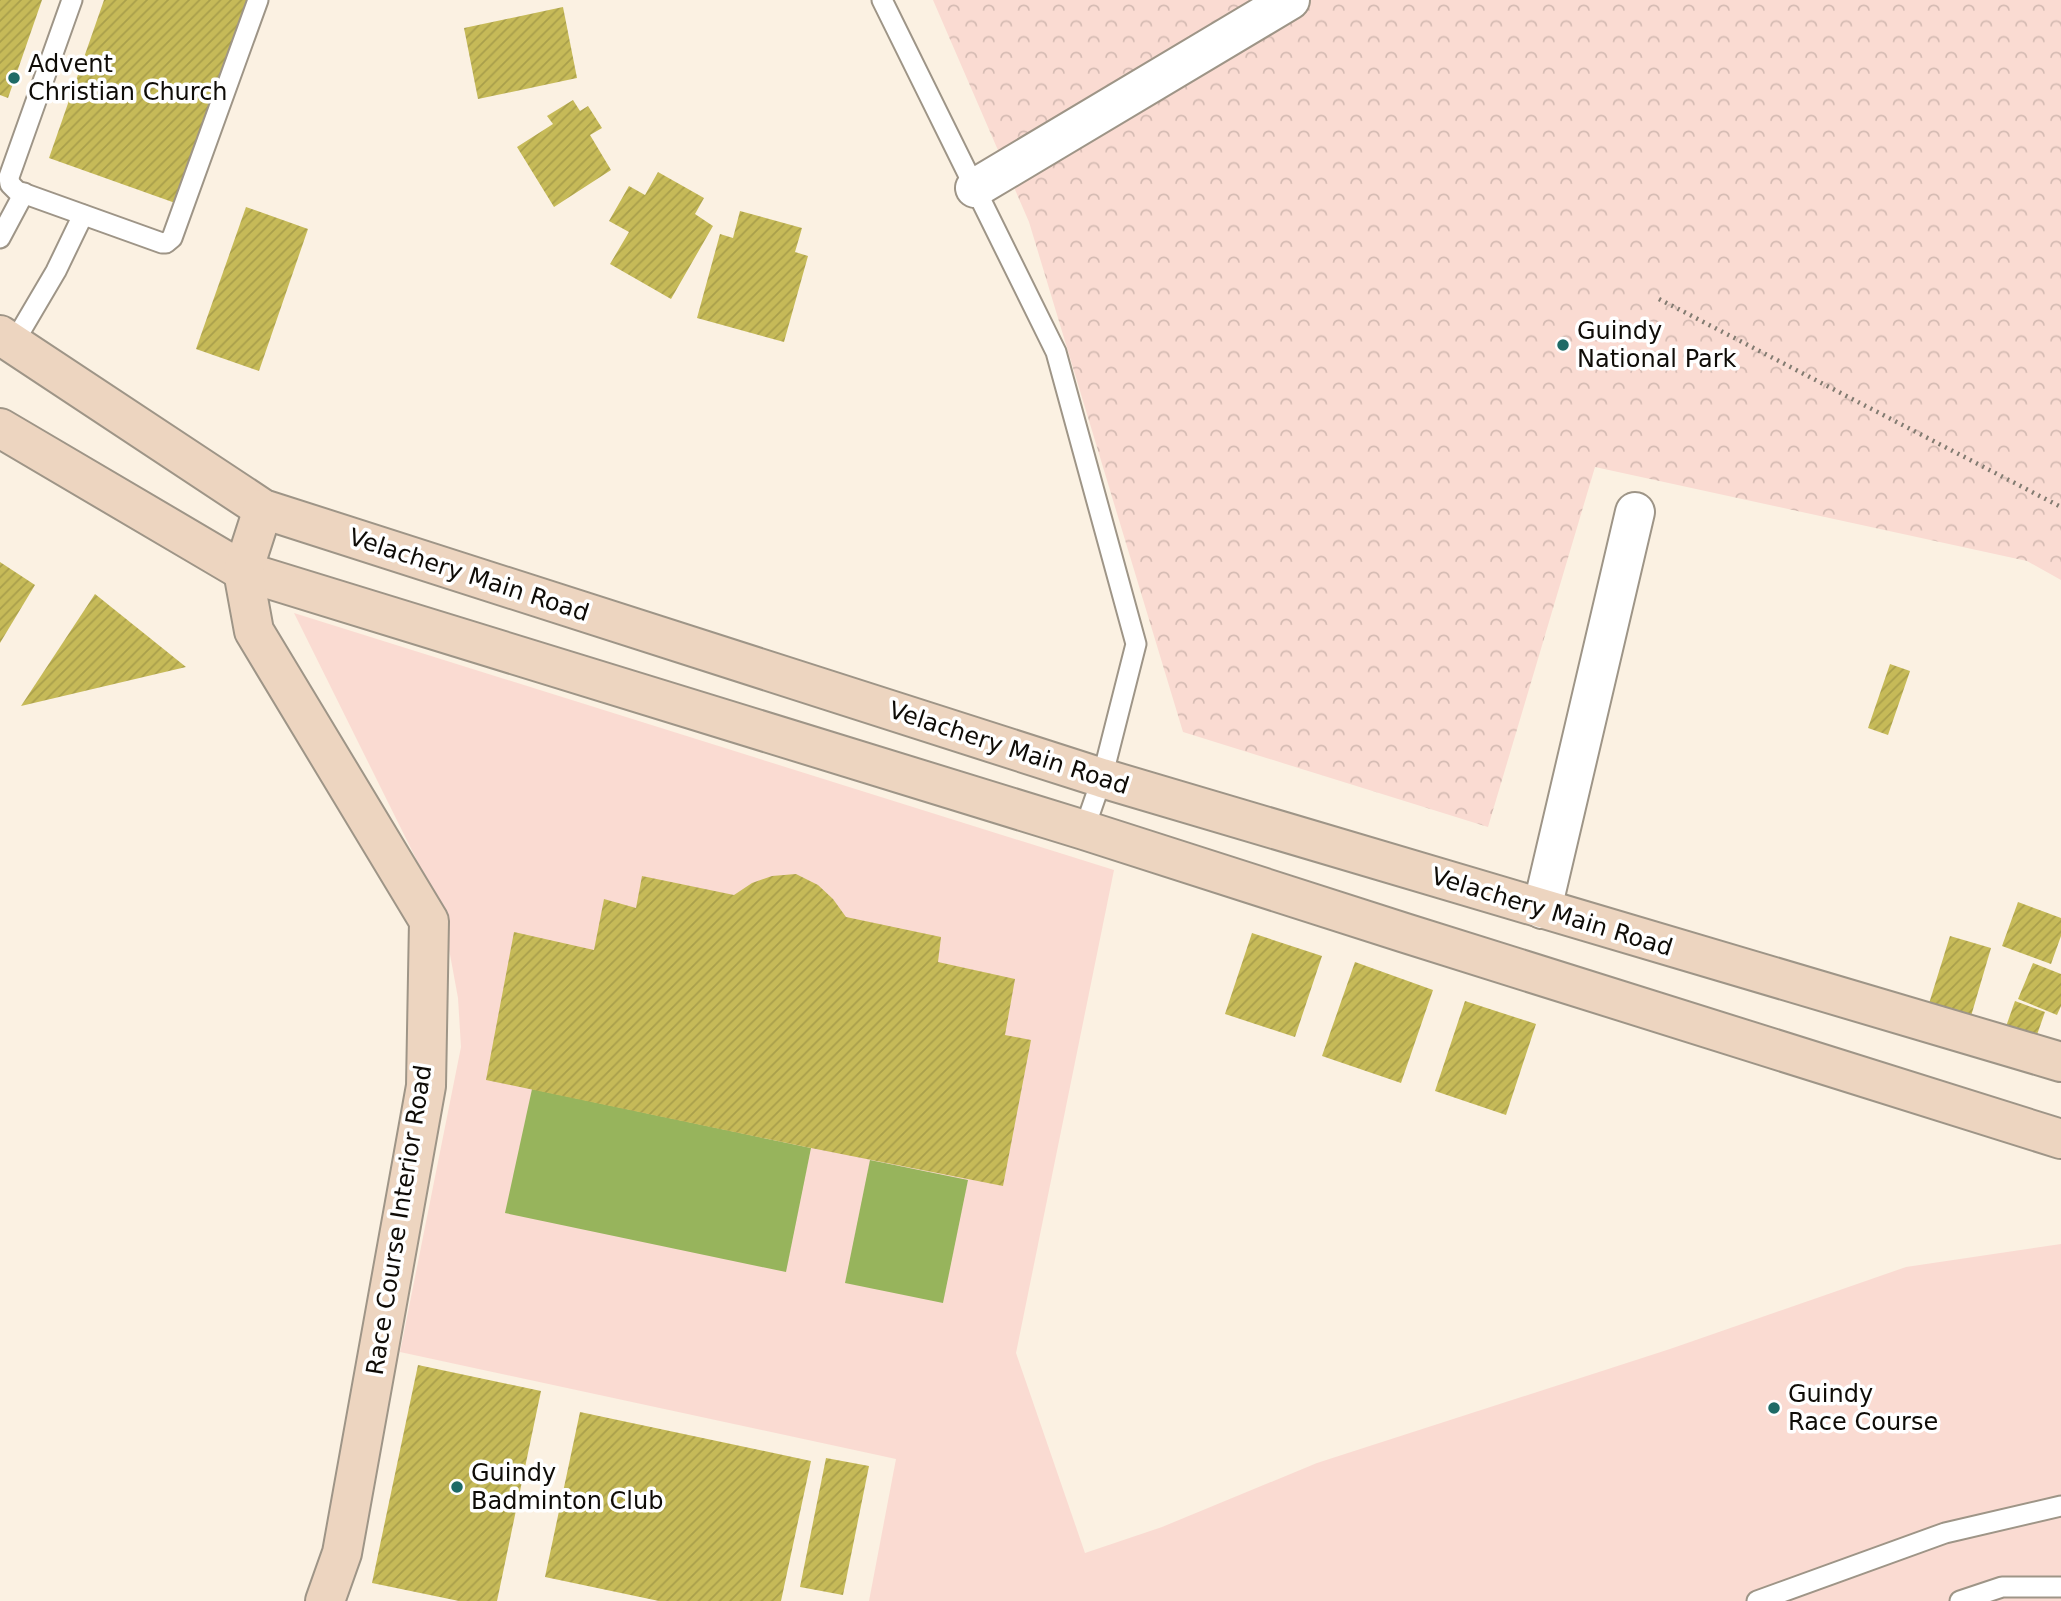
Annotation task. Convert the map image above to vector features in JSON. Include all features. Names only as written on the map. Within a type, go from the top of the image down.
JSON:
[{"type":"main road","name":"Velachery Main Road","points":[[7,340],[263,509],[1102,778],[2061,1062]]},
{"type":"main road","points":[[0,428],[243,570],[1084,830],[2061,1139]]},
{"type":"main road","name":"Race Course Interior Road","points":[[263,509],[243,570],[254,631],[429,921],[426,1086],[342,1553],[325,1601]]},
{"type":"street","points":[[975,188],[1290,0]]},
{"type":"street","points":[[1542,909],[1635,512]]},
{"type":"lane","points":[[72,0],[9,177],[13,188],[162,243],[172,238],[258,0]]},
{"type":"lane","points":[[881,0],[1056,352],[1136,644],[1102,778],[1084,830]]},
{"type":"lane","points":[[0,238],[24,193]]},
{"type":"lane","points":[[7,340],[55,271],[83,215]]},
{"type":"lane","points":[[1757,1601],[1945,1533],[2061,1506]]},
{"type":"lane","points":[[1960,1601],[2002,1587],[2061,1587]]},
{"type":"path","points":[[1659,299],[2061,507]]},
{"type":"green space","name":"Guindy National Park","points":[[933,0],[2061,0],[2061,580],[2027,561],[1595,467],[1488,827],[1183,732],[1029,222]]},
{"type":"green space","points":[[294,613],[1114,870],[1016,1353],[1085,1553],[1162,1527],[1317,1463],[1670,1349],[1906,1267],[2061,1244],[2061,1601],[869,1601],[896,1459],[400,1352],[461,1047],[458,998],[442,911]]},
{"type":"shaded area","points":[[532,1089],[811,1148],[786,1272],[505,1213]]},
{"type":"shaded area","points":[[870,1160],[968,1180],[943,1303],[845,1283]]},
{"type":"building","points":[[0,0],[42,0],[8,98],[0,95]]},
{"type":"building","points":[[104,0],[249,0],[178,204],[49,158]]},
{"type":"building","points":[[563,7],[577,78],[478,99],[464,28]]},
{"type":"building","points":[[573,100],[580,111],[588,106],[602,128],[590,135],[611,170],[554,207],[517,147],[553,124],[547,116]]},
{"type":"building","points":[[658,172],[704,198],[695,214],[713,226],[671,299],[610,264],[629,232],[609,221],[629,186],[645,195]]},
{"type":"building","points":[[246,207],[308,229],[259,371],[196,349]]},
{"type":"building","points":[[740,211],[802,228],[795,252],[808,256],[784,342],[697,318],[720,234],[733,238]]},
{"type":"building","points":[[0,562],[35,585],[0,643]]},
{"type":"building","points":[[95,594],[186,667],[21,706]]},
{"type":"building","points":[[1890,664],[1910,671],[1888,735],[1868,728]]},
{"type":"building","points":[[796,874],[818,885],[846,917],[941,937],[938,962],[1015,979],[1005,1035],[1031,1040],[1003,1186],[486,1080],[514,932],[594,950],[604,899],[636,908],[642,876],[734,895],[752,883],[772,876]]},
{"type":"building","points":[[2018,902],[2061,918],[2061,936],[2051,964],[2002,946]]},
{"type":"building","points":[[1252,933],[1322,956],[1295,1037],[1225,1014]]},
{"type":"building","points":[[1950,936],[1991,948],[1969,1023],[1927,1010]]},
{"type":"building","points":[[1355,962],[1433,990],[1401,1083],[1322,1056]]},
{"type":"building","points":[[2033,963],[2061,974],[2061,1006],[2057,1015],[2018,999]]},
{"type":"building","points":[[1465,1001],[1536,1024],[1506,1115],[1435,1091]]},
{"type":"building","points":[[2015,1001],[2045,1012],[2033,1046],[2003,1035]]},
{"type":"building","name":"Guindy Badminton Club","points":[[418,1365],[541,1391],[497,1601],[459,1601],[372,1583]]},
{"type":"building","points":[[580,1412],[811,1461],[781,1601],[659,1601],[545,1577]]},
{"type":"building","points":[[826,1458],[869,1466],[843,1595],[800,1587]]},
{"type":"place","name":"Advent Christian Church","points":[[14,78]]},
{"type":"place","name":"Guindy National Park","points":[[1563,345]]},
{"type":"place","name":"Guindy Race Course","points":[[1774,1408]]},
{"type":"place","name":"Guindy Badminton Club","points":[[457,1487]]}]
